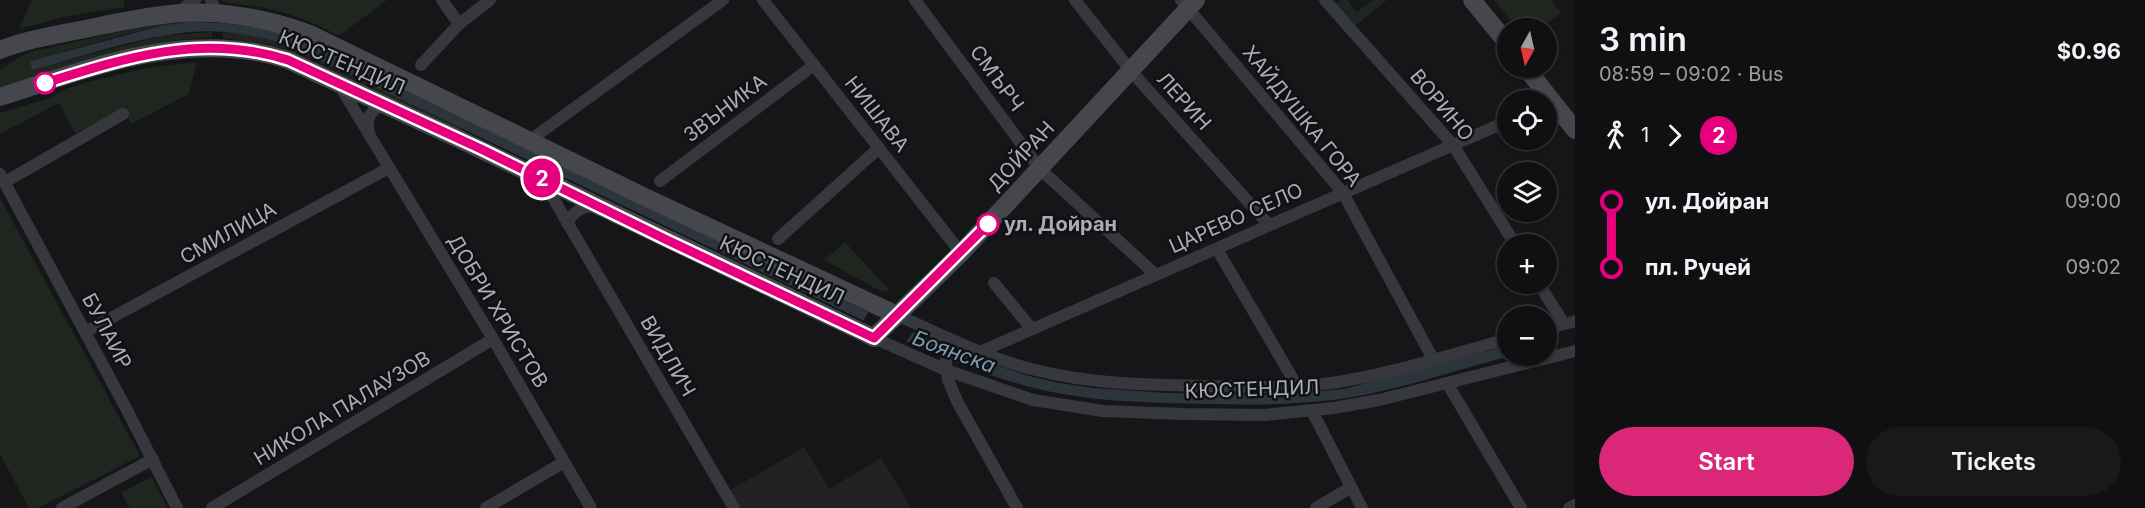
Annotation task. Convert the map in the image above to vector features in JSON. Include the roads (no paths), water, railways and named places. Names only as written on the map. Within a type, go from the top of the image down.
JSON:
[{"type":"street","points":[[177,13],[195,0]]},
{"type":"street","points":[[442,0],[459,24]]},
{"type":"street","points":[[421,65],[459,24],[490,0]]},
{"type":"street","points":[[530,141],[723,0]]},
{"type":"street","name":"НИШАВА","points":[[763,0],[961,253]]},
{"type":"street","name":"СМЪРЧ","points":[[915,0],[1040,169],[1156,275]]},
{"type":"street","name":"ЛЕРИН","points":[[1075,0],[1131,71],[1269,225]]},
{"type":"street","name":"ВОРИНО","points":[[1325,0],[1453,145],[1509,234]]},
{"type":"street","points":[[1472,0],[1497,31]]},
{"type":"street","name":"ДОЙРАН","points":[[875,336],[961,253],[1040,169],[1131,71],[1188,3]]},
{"type":"street","name":"ХАЙДУШКА ГОРА","points":[[1188,3],[1343,193],[1433,359]]},
{"type":"street","name":"КЮСТЕНДИЛ","points":[[0,51],[26,41],[130,20],[214,7],[312,35],[895,317],[947,340],[1035,370],[1088,380],[1175,386],[1257,388],[1297,386],[1365,376],[1497,342]]},
{"type":"street","name":"КЮСТЕНДИЛ","points":[[0,97],[139,56],[193,47],[230,48],[271,54],[338,82],[946,369],[1033,400],[1103,411],[1288,414],[1379,400],[1575,351]]},
{"type":"street","name":"ЗВЪНИКА","points":[[660,181],[814,65]]},
{"type":"street","name":"ДОБРИ ХРИСТОВ","points":[[338,82],[493,339],[591,508]]},
{"type":"street","points":[[369,135],[368,119],[377,107],[384,104]]},
{"type":"street","points":[[1557,111],[1575,130]]},
{"type":"street","points":[[2,178],[123,114]]},
{"type":"street","name":"ЦАРЕВО СЕЛО","points":[[980,352],[1497,126]]},
{"type":"street","points":[[778,239],[879,148]]},
{"type":"street","name":"СМИЛИЦА","points":[[86,332],[389,168]]},
{"type":"street","name":"БУЛАИР","points":[[2,178],[86,332],[177,508]]},
{"type":"street","name":"ВИДЛИЧ","points":[[541,178],[734,508]]},
{"type":"street","points":[[567,223],[577,210],[597,205]]},
{"type":"street","points":[[1217,249],[1297,386]]},
{"type":"street","points":[[994,283],[1031,328]]},
{"type":"street","points":[[1547,294],[1569,322]]},
{"type":"street","name":"НИКОЛА ПАЛАУЗОВ","points":[[212,508],[493,339]]},
{"type":"street","points":[[947,340],[946,369],[958,404],[1017,508]]},
{"type":"street","points":[[958,404],[961,386],[973,380]]},
{"type":"street","points":[[1447,382],[1521,508]]},
{"type":"street","points":[[1312,411],[1362,508]]},
{"type":"street","points":[[62,508],[153,459]]},
{"type":"street","points":[[486,508],[564,462]]},
{"type":"street","points":[[1316,508],[1350,488]]},
{"type":"street","points":[[1569,508],[1575,505]]},
{"type":"water","name":"Боянска","points":[[188,22],[251,26],[310,43],[868,312],[966,355],[1029,376],[1094,388],[1167,393],[1278,395],[1344,389],[1497,349],[1497,360],[1388,390],[1312,402],[1169,403],[1112,400],[1038,389],[999,378],[906,341],[283,43],[225,32],[178,33],[128,43],[32,70],[30,61],[161,26]]},
{"type":"place","name":"ул. Дойран","points":[[988,224]]}]
